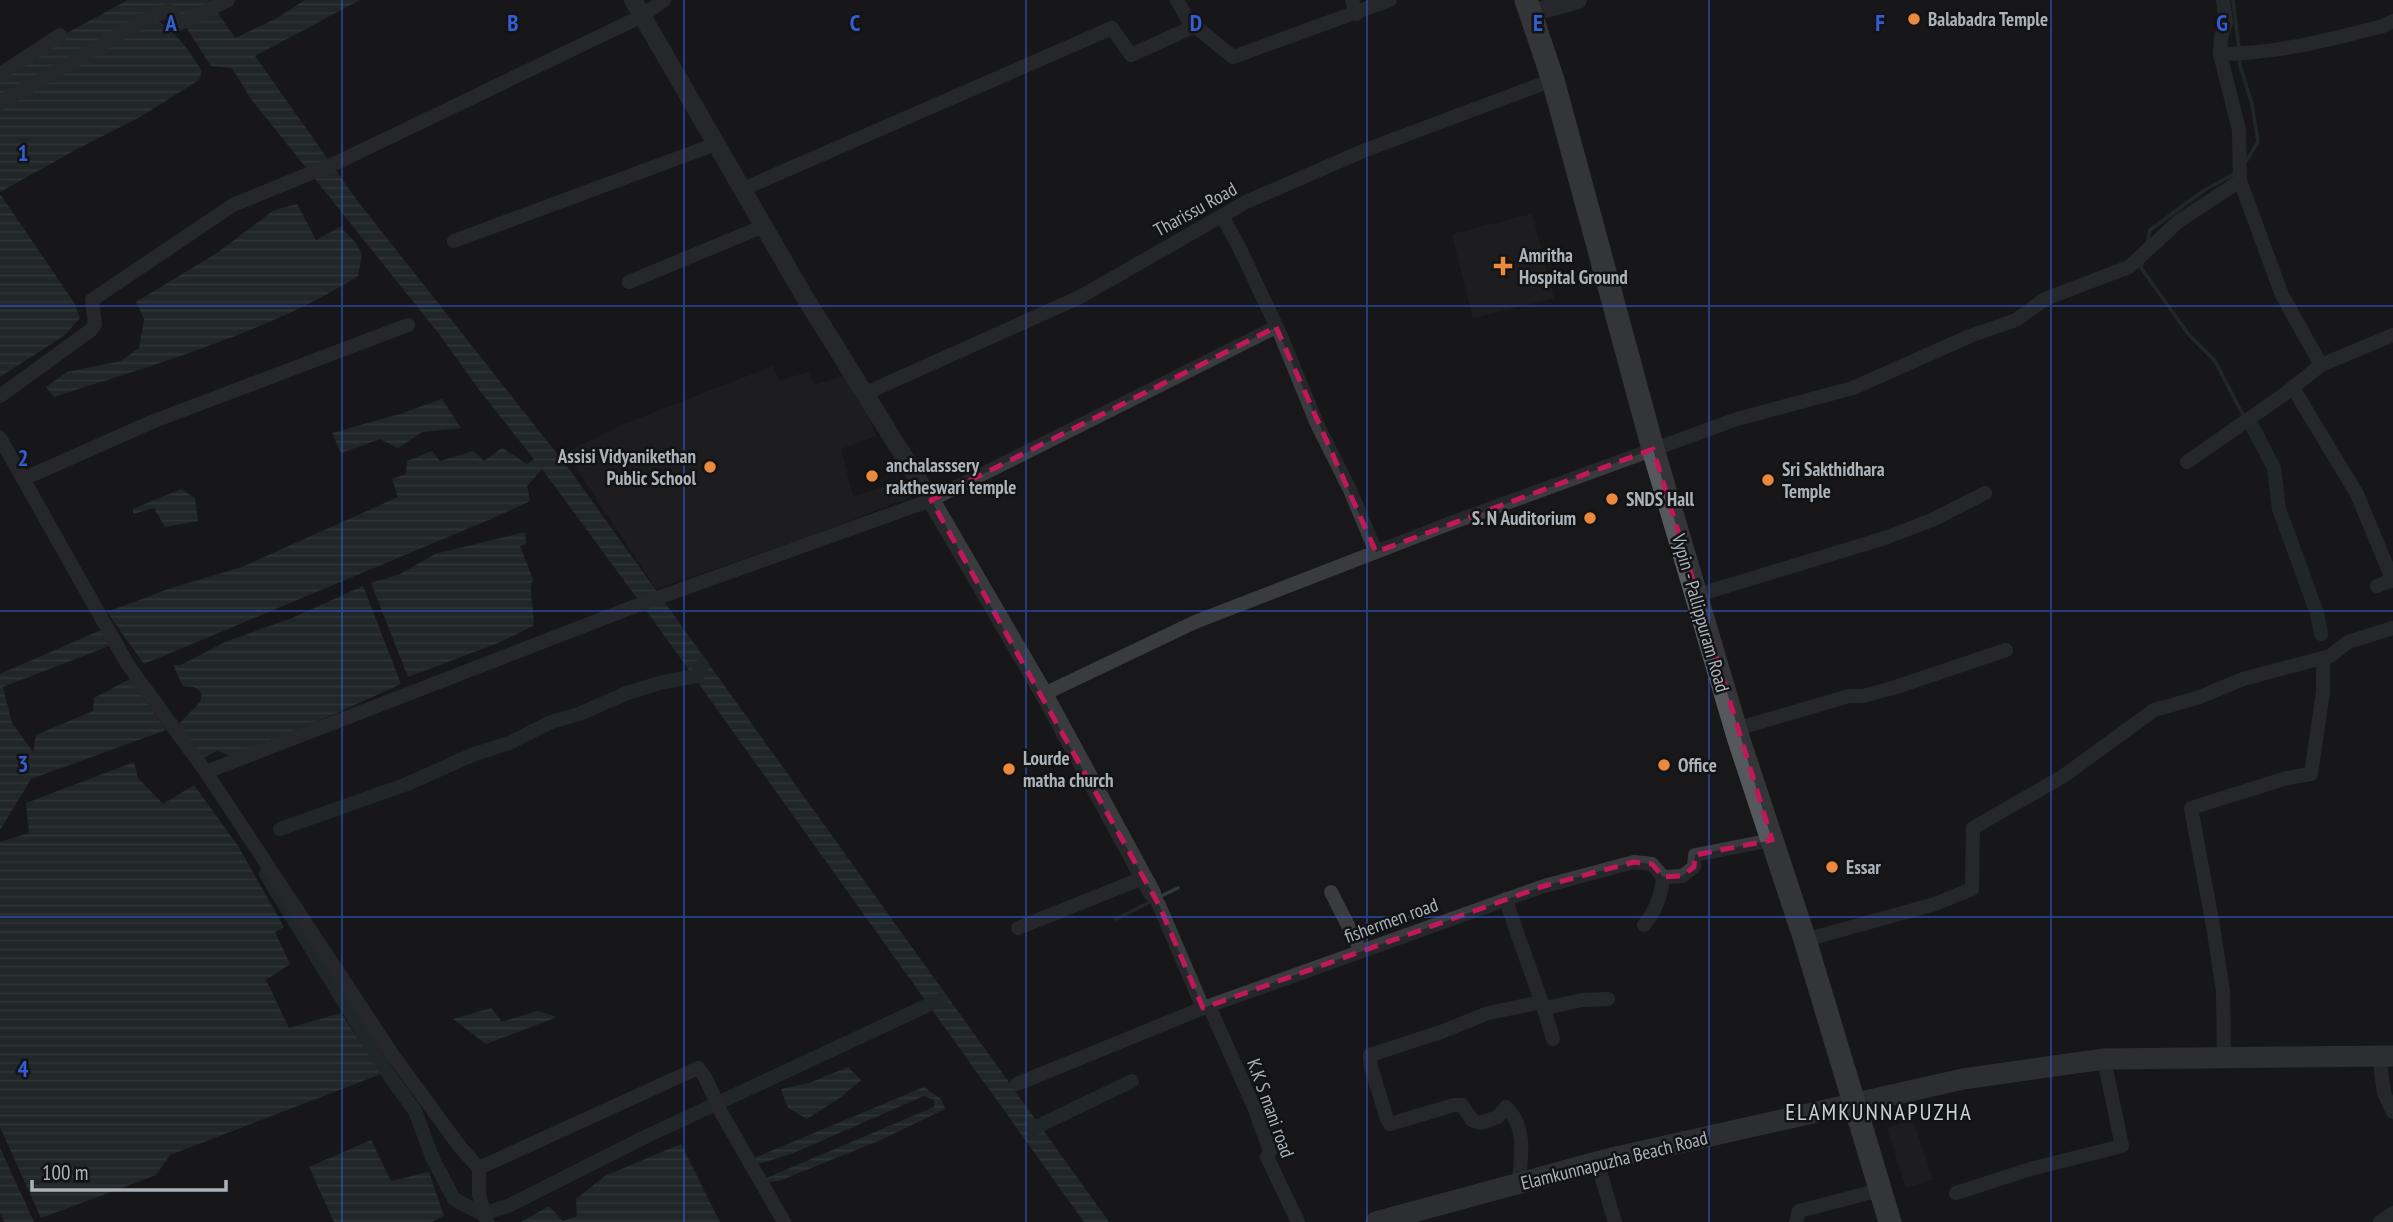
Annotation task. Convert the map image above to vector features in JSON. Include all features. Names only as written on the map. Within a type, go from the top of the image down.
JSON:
[{"type":"main road","name":"Vypin - Pallippuram Road","points":[[1528,7],[1553,80],[1653,449],[1735,729],[1805,940],[1890,1222]]},
{"type":"main road","name":"Elamkunnapuzha Beach Road","points":[[1377,1222],[1597,1162],[1964,1079],[2104,1059],[2386,1056]]},
{"type":"street","points":[[633,0],[804,296],[931,500],[1044,694],[1152,892],[1018,928]]},
{"type":"street","points":[[0,396],[91,330],[94,324],[92,300],[233,205],[338,162],[642,16],[664,0]]},
{"type":"street","points":[[1177,0],[1192,27],[1195,26],[1233,57],[1354,7],[1390,0]]},
{"type":"street","points":[[1528,7],[1578,0]]},
{"type":"street","points":[[2223,0],[2227,23],[2221,37],[2234,53],[2240,181],[2283,295],[2321,365]]},
{"type":"street","points":[[0,103],[152,16],[168,11],[179,24],[222,3]]},
{"type":"street","points":[[2234,53],[2288,49],[2383,26],[2393,20]]},
{"type":"street","points":[[743,189],[1112,28],[1131,55],[1195,26]]},
{"type":"street","points":[[0,74],[60,35]]},
{"type":"street","name":"Tharissu Road","points":[[866,393],[1080,296],[1246,202],[1363,151],[1553,80]]},
{"type":"street","points":[[454,241],[716,144]]},
{"type":"street","points":[[1044,694],[1195,622],[1376,552],[1737,419],[1853,388],[1970,336],[2016,320],[2045,299],[2129,267],[2179,221],[2240,181]]},
{"type":"street","points":[[1222,216],[1276,327],[1376,552]]},
{"type":"street","points":[[629,282],[764,226]]},
{"type":"street","points":[[23,480],[154,421],[408,326]]},
{"type":"street","points":[[206,772],[638,605],[931,500],[1276,327]]},
{"type":"street","points":[[2187,462],[2293,388],[2321,365],[2393,335]]},
{"type":"street","points":[[2293,388],[2357,494],[2393,580],[2377,586]]},
{"type":"street","points":[[0,438],[128,665],[206,772],[394,1057],[460,1147],[479,1168],[479,1195],[487,1222]]},
{"type":"street","points":[[1697,595],[1885,538],[1932,520],[1985,493]]},
{"type":"street","points":[[1805,940],[1935,904],[1972,889],[1973,828],[2062,777],[2154,710],[2197,698],[2243,678],[2330,656],[2348,642],[2393,628]]},
{"type":"street","points":[[1735,729],[1849,696],[1863,696],[1893,688],[2006,650]]},
{"type":"street","points":[[2224,1058],[2223,991],[2191,808],[2287,778],[2311,774],[2323,692],[2323,658]]},
{"type":"street","points":[[1644,925],[1654,910],[1663,877],[1682,876],[1694,867],[1695,855],[1772,840]]},
{"type":"street","name":"fishermen road","points":[[1017,1084],[1206,1007],[1544,886],[1634,862],[1652,864],[1663,877]]},
{"type":"street","name":"K.K S mani road","points":[[1152,892],[1254,1107],[1270,1151],[1267,1157],[1298,1222]]},
{"type":"street","points":[[1331,892],[1361,951]]},
{"type":"street","points":[[1506,899],[1544,1005],[1553,1039]]},
{"type":"street","points":[[1519,1183],[1523,1155],[1519,1129],[1514,1115],[1506,1107],[1499,1117],[1480,1123],[1472,1120],[1462,1105],[1390,1124],[1371,1067],[1370,1055],[1441,1032],[1488,1013],[1608,999]]},
{"type":"street","points":[[2386,1056],[2384,1093],[2393,1112]]},
{"type":"street","points":[[1956,1193],[2035,1168],[2122,1146],[2104,1059]]},
{"type":"street","points":[[479,1168],[698,1068],[784,1222]]},
{"type":"street","points":[[1597,1162],[1615,1222]]},
{"type":"street","points":[[1796,1222],[1799,1211],[1880,1190]]},
{"type":"street","points":[[2380,1222],[2393,1213]]},
{"type":"highlighted area","points":[[1276,327],[1376,552],[1653,449],[1772,840],[1695,855],[1694,867],[1682,876],[1663,877],[1652,864],[1634,862],[1544,886],[1203,1008],[1159,905],[931,500]]},
{"type":"shaded area","points":[[128,0],[209,0],[235,38],[277,18],[305,0],[360,0],[255,56],[356,199],[569,469],[1109,1222],[1084,1222],[542,469],[527,486],[530,501],[144,664],[107,612],[171,588],[242,567],[398,497],[392,479],[406,474],[407,461],[432,451],[440,461],[473,451],[484,461],[502,448],[527,464],[534,459],[439,334],[251,99],[232,68],[211,66],[171,4],[0,98],[0,80],[49,50],[67,33]]},
{"type":"shaded area","points":[[156,20],[170,30],[187,49],[202,71],[199,80],[140,117],[0,192],[0,108]]},
{"type":"shaded area","points":[[0,194],[75,304],[80,318],[65,335],[0,377]]},
{"type":"shaded area","points":[[297,204],[316,240],[340,227],[355,242],[362,254],[358,276],[287,314],[210,346],[54,397],[46,387],[67,372],[121,361],[139,348],[144,319],[136,302],[217,253],[274,210]]},
{"type":"shaded area","name":"Amritha Hospital Ground","points":[[1532,214],[1554,298],[1473,318],[1452,234]]},
{"type":"shaded area","name":"Assisi Vidyanikethan Public School","points":[[773,366],[779,381],[808,372],[814,385],[847,375],[859,393],[876,436],[841,449],[853,497],[905,480],[911,497],[810,536],[656,589],[566,453],[624,424]]},
{"type":"shaded area","points":[[442,399],[461,428],[422,432],[398,448],[380,439],[341,453],[332,433],[400,414]]},
{"type":"shaded area","points":[[181,489],[195,498],[198,521],[165,527],[154,508],[133,514],[133,509]]},
{"type":"shaded area","points":[[525,532],[526,544],[520,546],[533,579],[533,626],[498,643],[408,677],[371,583],[400,574],[435,554]]},
{"type":"shaded area","points":[[363,586],[401,684],[231,756],[217,751],[201,759],[178,725],[200,702],[202,693],[194,687],[183,686],[173,665],[181,665],[225,642],[292,618]]},
{"type":"shaded area","points":[[101,630],[109,646],[3,687],[12,723],[33,752],[36,735],[93,711],[94,698],[130,679],[166,730],[31,779],[0,830],[0,674]]},
{"type":"shaded area","points":[[134,762],[138,778],[163,804],[194,785],[238,846],[284,927],[275,932],[290,964],[266,980],[289,1028],[341,1013],[381,1074],[170,1155],[156,1175],[41,1218],[0,1127],[0,842],[29,833],[26,803]]},
{"type":"shaded area","points":[[491,1008],[502,1022],[537,1011],[557,1017],[486,1044],[453,1019]]},
{"type":"shaded area","points":[[848,1067],[861,1080],[841,1097],[807,1119],[788,1108],[781,1089],[809,1083]]},
{"type":"shaded area","points":[[924,1087],[941,1099],[945,1109],[883,1139],[779,1181],[764,1182],[764,1179],[934,1107],[934,1100],[924,1096],[791,1154],[755,1165],[752,1159]]},
{"type":"shaded area","points":[[1913,1120],[1933,1179],[1906,1188],[1887,1128]]},
{"type":"shaded area","points":[[371,1140],[391,1181],[429,1172],[444,1216],[431,1222],[334,1222],[309,1167]]},
{"type":"shaded area","points":[[681,1144],[720,1222],[521,1222],[549,1206],[563,1221],[577,1216],[576,1199],[605,1176]]},
{"type":"shaded area","points":[[0,1148],[34,1222],[4,1222],[0,1213]]},
{"type":"waterway","points":[[2233,0],[2239,48]]},
{"type":"waterway","points":[[2239,56],[2252,104],[2258,142],[2247,160]]},
{"type":"waterway","points":[[2147,244],[2150,230],[2203,191],[2234,174]]},
{"type":"waterway","points":[[2142,261],[2141,268],[2189,335],[2215,361],[2243,415]]},
{"type":"waterway","points":[[2251,424],[2274,468],[2279,509],[2317,613],[2321,634]]},
{"type":"waterway","points":[[280,829],[407,784],[472,755],[509,743],[551,722],[579,714],[627,693],[663,682],[697,676],[702,665]]},
{"type":"waterway","points":[[266,874],[386,1071],[415,1111],[433,1159],[454,1199],[482,1214],[508,1206],[647,1136],[941,999]]},
{"type":"waterway","points":[[1159,897],[1178,888]]},
{"type":"waterway","points":[[1116,919],[1152,901]]},
{"type":"waterway","points":[[1032,1129],[1132,1081]]},
{"type":"place","name":"Balabadra Temple","points":[[1914,19]]},
{"type":"place","name":"Amritha Hospital Ground","points":[[1503,266]]},
{"type":"place","name":"Assisi Vidyanikethan Public School","points":[[710,467]]},
{"type":"place","name":"anchalasssery raktheswari temple","points":[[872,476]]},
{"type":"place","name":"Sri Sakthidhara Temple","points":[[1768,480]]},
{"type":"place","name":"SNDS Hall","points":[[1612,499]]},
{"type":"place","name":"S. N Auditorium","points":[[1590,518]]},
{"type":"place","name":"Office","points":[[1664,765]]},
{"type":"place","name":"Lourde matha church","points":[[1009,769]]},
{"type":"place","name":"Essar","points":[[1832,867]]},
{"type":"district","name":"ELAMKUNNAPUZHA","points":[[1879,1112]]}]
